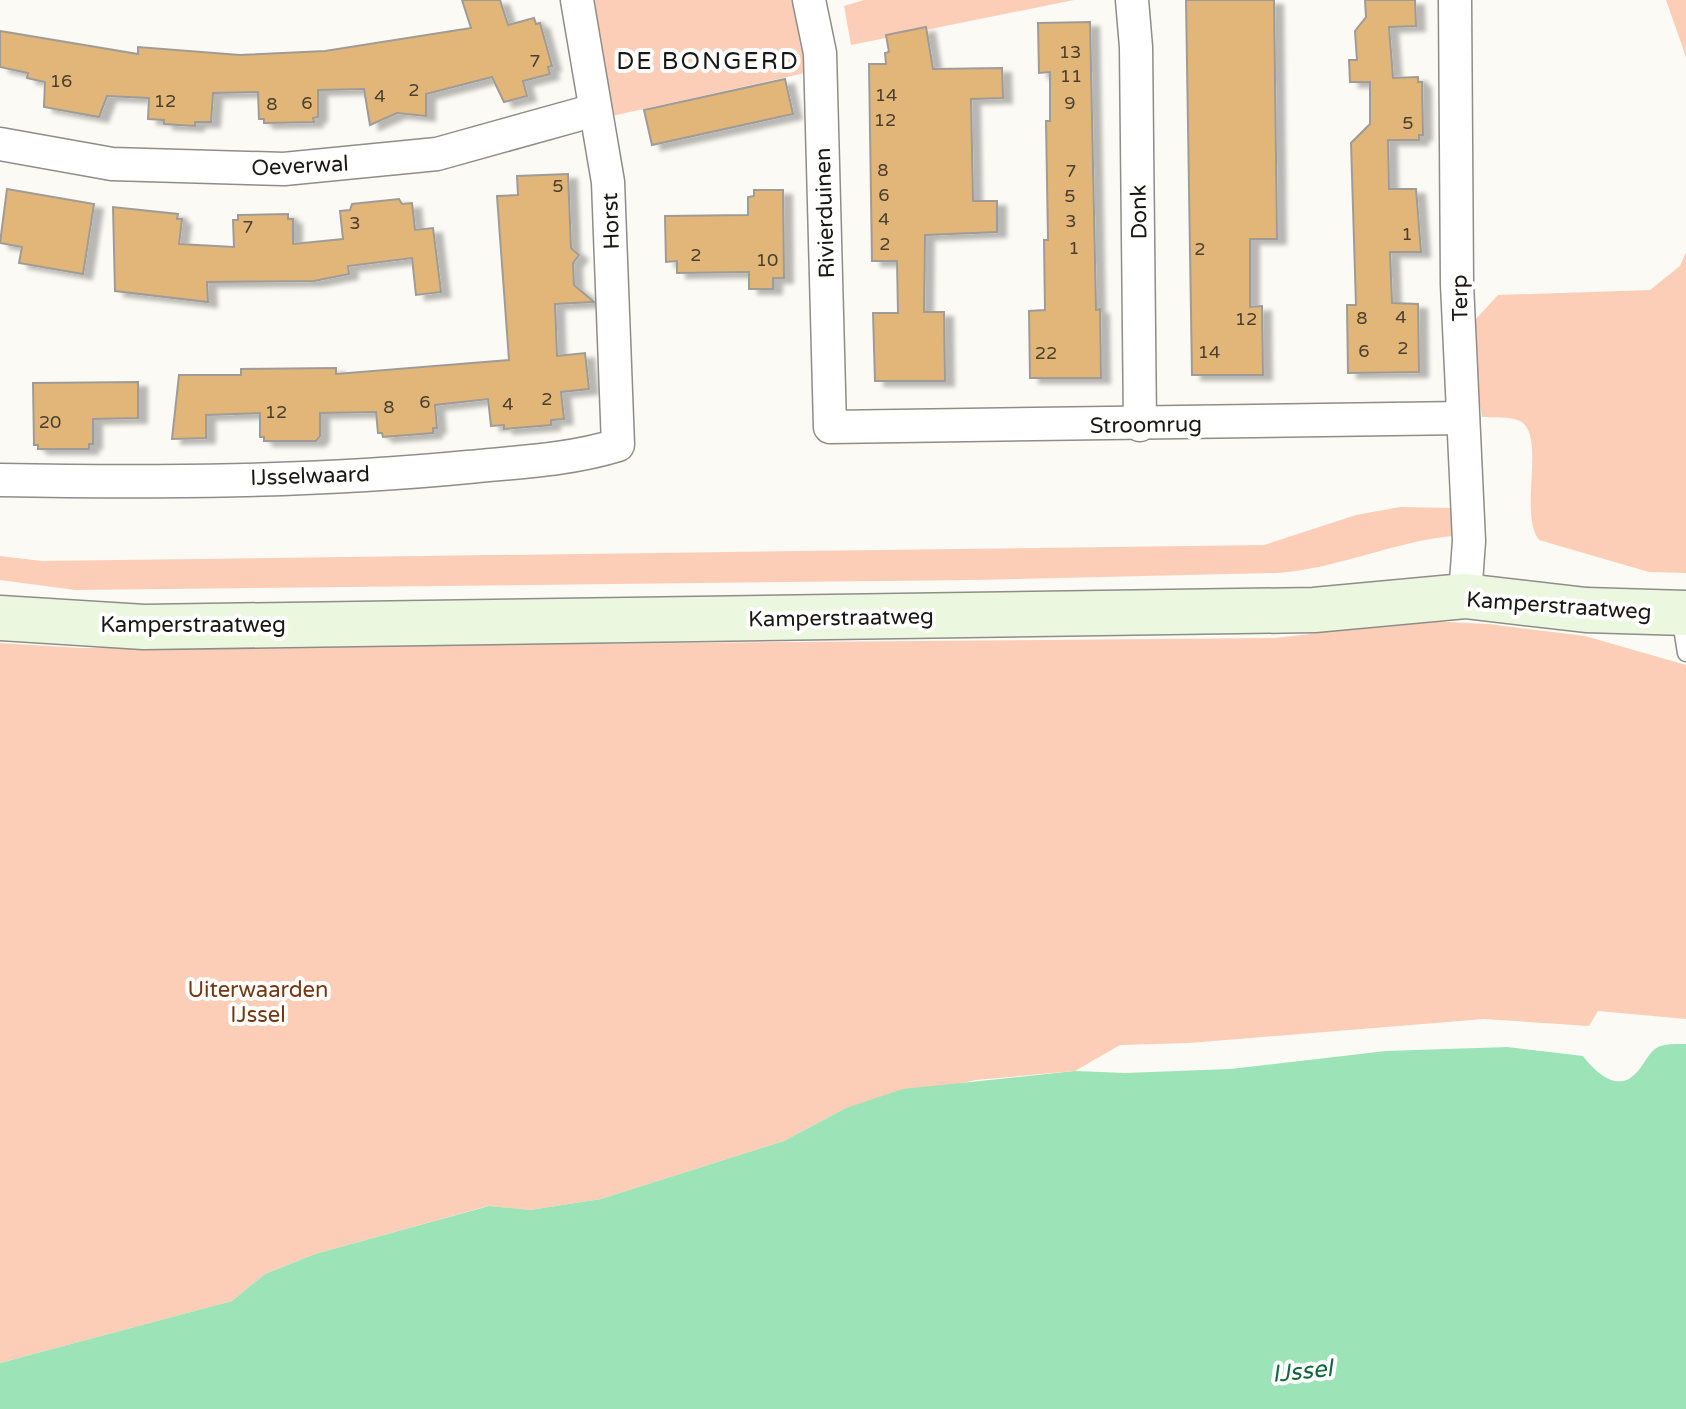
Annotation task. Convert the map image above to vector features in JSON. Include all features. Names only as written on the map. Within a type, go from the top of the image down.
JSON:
[{"type":"main road","name":"Kamperstraatweg","points":[[0,618],[144,627],[1282,611],[1465,596],[1586,610],[1684,626]]},
{"type":"street","name":"Horst","points":[[577,0],[608,182],[618,445]]},
{"type":"street","name":"Rivierduinen","points":[[809,0],[820,53],[830,427]]},
{"type":"street","name":"Donk","points":[[1132,0],[1136,47],[1140,425]]},
{"type":"street","name":"Terp","points":[[1455,0],[1457,284],[1469,541],[1465,596]]},
{"type":"street","name":"Oeverwal","points":[[0,144],[112,164],[284,169],[437,154],[595,110]]},
{"type":"street","name":"Stroomrug","points":[[830,427],[1140,425],[1463,418]]},
{"type":"street","name":"IJsselwaard","points":[[0,480],[101,482],[412,472],[588,455],[618,445]]},
{"type":"green space","points":[[587,0],[795,0],[805,35],[805,73],[612,116]]},
{"type":"green space","points":[[864,0],[1074,0],[851,45],[844,6]]},
{"type":"green space","points":[[1666,0],[1686,0],[1686,57]]},
{"type":"green space","points":[[1686,252],[1686,573],[1649,572],[1539,540],[1531,512],[1532,458],[1528,429],[1516,419],[1482,417],[1476,379],[1475,320],[1498,295],[1650,290],[1680,266]]},
{"type":"green space","points":[[1400,507],[1453,508],[1452,536],[1299,571],[1277,573],[975,580],[75,590],[0,580],[0,556],[42,561],[1264,545],[1356,515]]},
{"type":"green space","name":"Uiterwaarden IJssel","points":[[1423,621],[1489,624],[1585,636],[1686,665],[1686,1019],[1598,1011],[1589,1026],[1484,1019],[1189,1043],[1120,1045],[1075,1071],[976,1080],[846,1108],[784,1141],[601,1199],[530,1210],[488,1206],[315,1254],[265,1274],[232,1301],[0,1363],[0,643],[81,648],[1275,638]]},
{"type":"water","name":"IJssel","points":[[1686,1044],[1686,1409],[0,1409],[0,1363],[232,1301],[265,1274],[315,1254],[489,1206],[530,1210],[601,1199],[784,1141],[846,1108],[903,1089],[1075,1071],[1125,1073],[1230,1069],[1386,1051],[1507,1047],[1583,1056],[1606,1078],[1621,1081],[1635,1074],[1658,1047]]},
{"type":"building","points":[[462,0],[500,0],[508,25],[534,18],[536,24],[540,23],[552,66],[548,67],[550,74],[523,81],[527,96],[504,102],[492,77],[426,94],[426,116],[397,113],[370,125],[364,89],[318,90],[318,117],[313,118],[314,122],[264,123],[264,119],[259,119],[258,92],[213,93],[211,122],[195,122],[195,126],[164,124],[164,120],[148,119],[149,98],[107,96],[99,117],[44,107],[45,82],[27,78],[28,73],[0,67],[0,31],[138,54],[138,47],[240,55],[325,51],[471,28]]},
{"type":"building","points":[[1186,0],[1274,0],[1277,239],[1250,239],[1250,307],[1262,306],[1263,375],[1192,375]]},
{"type":"building","points":[[1365,0],[1415,0],[1416,26],[1389,27],[1393,78],[1418,77],[1418,82],[1422,82],[1423,135],[1419,135],[1419,140],[1388,140],[1389,189],[1416,189],[1421,252],[1390,252],[1392,303],[1418,304],[1419,372],[1348,373],[1347,305],[1356,305],[1351,143],[1370,124],[1370,82],[1350,82],[1349,60],[1357,60],[1355,31],[1366,17]]},
{"type":"building","points":[[1090,22],[1096,310],[1100,309],[1101,378],[1030,378],[1029,311],[1045,310],[1044,240],[1048,240],[1046,121],[1050,121],[1050,72],[1039,73],[1038,23]]},
{"type":"building","points":[[926,27],[933,69],[1002,68],[1003,98],[971,99],[973,201],[997,201],[997,232],[925,235],[924,312],[944,312],[945,381],[875,381],[873,313],[898,313],[897,261],[872,261],[869,64],[886,64],[885,53],[889,52],[886,35]]},
{"type":"building","points":[[785,79],[793,114],[652,145],[644,110]]},
{"type":"building","points":[[568,174],[571,248],[579,255],[573,263],[574,285],[594,302],[555,304],[557,356],[585,353],[589,389],[561,392],[564,419],[551,420],[551,425],[504,429],[504,425],[491,426],[488,399],[435,405],[437,428],[433,428],[433,433],[383,437],[382,433],[378,433],[376,412],[320,413],[320,436],[316,441],[264,441],[264,437],[260,437],[260,413],[206,415],[206,438],[172,439],[179,375],[241,375],[241,369],[336,368],[336,374],[509,360],[497,196],[518,195],[517,176]]},
{"type":"building","points":[[7,189],[94,204],[83,274],[19,263],[22,247],[0,243]]},
{"type":"building","points":[[754,190],[783,190],[784,278],[773,278],[773,289],[749,289],[749,272],[677,273],[677,261],[666,262],[665,216],[748,215],[748,197],[754,196]]},
{"type":"building","points":[[399,199],[402,204],[412,203],[415,230],[433,228],[441,292],[416,295],[412,258],[348,266],[349,274],[314,281],[207,282],[208,302],[115,291],[113,207],[178,214],[177,219],[182,219],[179,244],[234,247],[233,220],[238,220],[238,215],[288,214],[288,219],[293,219],[293,244],[343,239],[340,211],[350,210],[352,204]]},
{"type":"building","points":[[138,382],[138,418],[93,419],[93,444],[89,444],[89,449],[38,449],[38,445],[34,445],[33,383]]},
{"type":"district","name":"DE BONGERD","points":[[708,61]]}]
